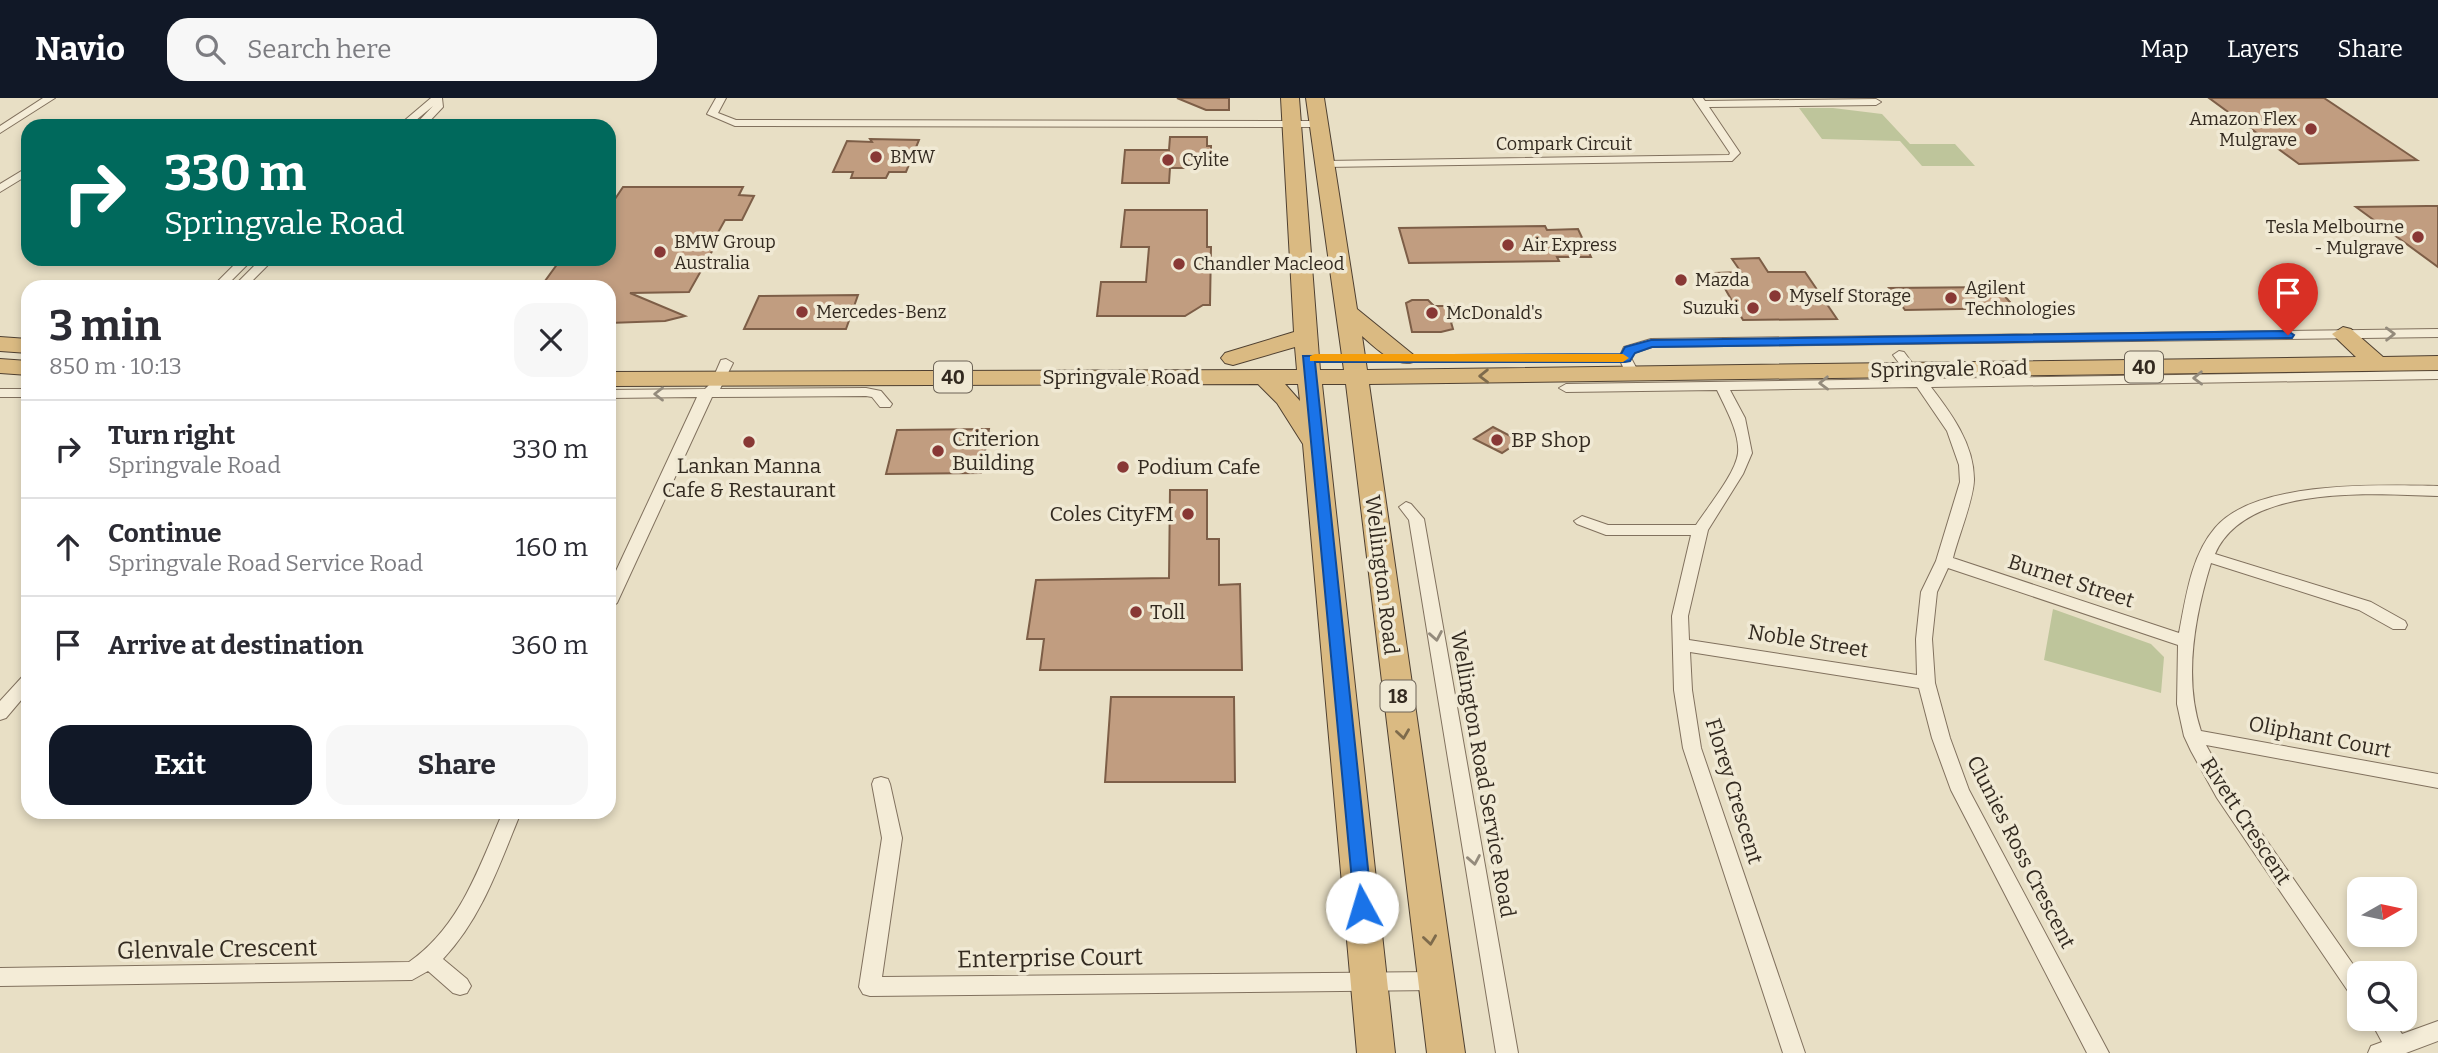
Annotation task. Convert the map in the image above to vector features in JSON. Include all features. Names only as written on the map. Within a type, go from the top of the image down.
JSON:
[{"type":"highway","points":[[1290,98],[1307,357],[1376,1053]]},
{"type":"highway","name":"Wellington Road","points":[[1315,98],[1357,378],[1446,1053]]},
{"type":"highway","points":[[1347,311],[1371,333],[1405,357]]},
{"type":"highway","points":[[0,344],[21,346]]},
{"type":"highway","name":"Springvale Road","points":[[1910,369],[2360,349],[2438,348]]},
{"type":"highway","name":"Springvale Road","points":[[1357,378],[1405,357],[1629,366],[2271,371],[2360,349],[2438,363]]},
{"type":"highway","name":"Springvale Road","points":[[616,379],[1265,378],[1307,357]]},
{"type":"highway","name":"Springvale Road","points":[[616,364],[718,378],[1307,357],[1357,378],[1568,381],[1629,366]]},
{"type":"highway","points":[[0,366],[21,368]]},
{"type":"highway","points":[[1265,378],[1286,399],[1317,445]]},
{"type":"street","points":[[0,130],[50,98]]},
{"type":"street","points":[[412,119],[438,98]]},
{"type":"street","points":[[426,119],[438,107],[438,98]]},
{"type":"street","points":[[721,98],[712,114],[725,122],[828,120],[1318,124]]},
{"type":"street","points":[[1700,101],[1876,102]]},
{"type":"street","name":"Compark Circuit","points":[[1325,164],[1732,158],[1735,153],[1700,101]]},
{"type":"street","points":[[0,189],[21,175]]},
{"type":"street","points":[[225,280],[240,266]]},
{"type":"street","points":[[246,280],[261,266]]},
{"type":"street","name":"Springvale Road","points":[[2360,349],[2438,333]]},
{"type":"street","points":[[1629,366],[1629,350],[1651,344],[2360,349]]},
{"type":"street","points":[[1568,381],[1591,387],[1721,385],[1910,369]]},
{"type":"street","name":"Clunies Ross Crescent","points":[[1910,369],[1950,426],[1968,470],[1944,561],[1929,592],[1924,639],[1926,683],[1941,738],[1961,790],[2098,1053]]},
{"type":"street","points":[[2271,371],[2438,375]]},
{"type":"street","points":[[616,588],[702,400],[718,378]]},
{"type":"street","name":"Springvale Road","points":[[616,393],[718,378],[866,392],[876,394],[885,404]]},
{"type":"street","name":"Florey Crescent","points":[[1721,385],[1738,418],[1745,453],[1736,474],[1700,530],[1680,616],[1683,690],[1692,748],[1794,1053]]},
{"type":"street","points":[[0,393],[21,394]]},
{"type":"street","name":"Rivett Crescent","points":[[2347,973],[2220,788],[2193,736],[2183,684],[2185,641],[2205,556],[2227,524],[2256,509],[2304,495],[2361,490],[2438,491]]},
{"type":"street","name":"Wellington Road Service Road","points":[[1405,507],[1416,519],[1507,1053]]},
{"type":"street","points":[[1582,521],[1606,530],[1700,530]]},
{"type":"street","points":[[2205,556],[2365,606],[2399,625]]},
{"type":"street","name":"Burnet Street","points":[[1944,561],[2185,641]]},
{"type":"street","name":"Noble Street","points":[[1683,645],[1926,683]]},
{"type":"street","points":[[0,713],[21,689]]},
{"type":"street","name":"Oliphant Court","points":[[2193,736],[2438,781]]},
{"type":"street","name":"Enterprise Court","points":[[881,784],[892,838],[870,987],[1436,981]]},
{"type":"street","name":"Glenvale Crescent","points":[[0,977],[412,971],[430,960],[456,933],[509,819]]},
{"type":"street","points":[[430,960],[460,986]]},
{"type":"street","points":[[2383,1031],[2388,1049],[2438,1031]]},
{"type":"green space","points":[[1799,108],[1833,108],[1882,114],[1910,144],[1955,144],[1975,166],[1922,166],[1900,141],[1822,139]]},
{"type":"green space","points":[[2053,609],[2151,644],[2164,657],[2161,693],[2044,660]]},
{"type":"building","points":[[1177,98],[1229,98],[1229,110],[1206,110]]},
{"type":"building","name":"Amazon Flex Mulgrave","points":[[2209,98],[2324,98],[2417,160],[2299,164]]},
{"type":"building","name":"Cylite","points":[[1170,137],[1207,137],[1207,146],[1211,146],[1211,168],[1170,168],[1169,183],[1122,183],[1125,150],[1169,150]]},
{"type":"building","name":"BMW","points":[[870,139],[919,140],[906,172],[889,172],[886,178],[851,178],[853,172],[833,172],[847,141],[872,142]]},
{"type":"building","name":"BMW Group Australia","points":[[623,187],[743,187],[739,195],[754,196],[742,220],[725,220],[711,245],[715,246],[689,292],[630,293],[685,316],[665,321],[616,323],[616,280],[546,280],[556,266],[616,266],[616,198]]},
{"type":"building","name":"Tesla Melbourne - Mulgrave","points":[[2438,206],[2438,267],[2356,207]]},
{"type":"building","name":"Chandler Macleod","points":[[1125,210],[1207,210],[1207,247],[1211,247],[1210,305],[1203,305],[1185,316],[1097,316],[1101,282],[1146,282],[1149,247],[1121,247]]},
{"type":"building","name":"Air Express","points":[[1545,226],[1547,230],[1578,229],[1591,257],[1557,257],[1559,261],[1409,263],[1399,228]]},
{"type":"building","name":"Myself Storage","points":[[1759,258],[1768,272],[1805,272],[1837,319],[1743,320],[1716,273],[1741,272],[1732,259]]},
{"type":"building","name":"Agilent Technologies","points":[[1997,287],[2015,308],[1905,310],[1889,288]]},
{"type":"building","name":"Mercedes-Benz","points":[[858,295],[846,329],[744,329],[759,296]]},
{"type":"building","name":"McDonald's","points":[[1412,300],[1428,300],[1434,306],[1454,306],[1457,319],[1451,322],[1453,329],[1441,332],[1412,332],[1406,303]]},
{"type":"building","name":"BP Shop","points":[[1493,427],[1520,441],[1502,453],[1474,439]]},
{"type":"building","name":"Criterion Building","points":[[989,429],[981,473],[886,474],[897,430]]},
{"type":"building","name":"Toll","points":[[1170,490],[1207,490],[1207,539],[1219,539],[1219,585],[1240,584],[1242,670],[1040,670],[1044,639],[1027,639],[1036,580],[1169,578]]},
{"type":"building","points":[[1111,697],[1234,697],[1235,782],[1105,782]]},
{"type":"slow traffic","points":[[1315,358],[1623,358]]},
{"type":"place","name":"Amazon Flex Mulgrave","points":[[2311,129]]},
{"type":"place","name":"BMW","points":[[876,157]]},
{"type":"place","name":"Cylite","points":[[1168,160]]},
{"type":"place","name":"Tesla Melbourne - Mulgrave","points":[[2418,237]]},
{"type":"place","name":"Air Express","points":[[1508,245]]},
{"type":"place","name":"BMW Group Australia","points":[[660,252]]},
{"type":"place","name":"Chandler Macleod","points":[[1179,264]]},
{"type":"place","name":"Mazda","points":[[1681,280]]},
{"type":"place","name":"Myself Storage","points":[[1775,296]]},
{"type":"place","name":"Agilent Technologies","points":[[1951,298]]},
{"type":"place","name":"Suzuki","points":[[1753,308]]},
{"type":"place","name":"Mercedes-Benz","points":[[802,312]]},
{"type":"place","name":"McDonald's","points":[[1432,313]]},
{"type":"place","name":"BP Shop","points":[[1497,440]]},
{"type":"place","name":"Lankan Manna Cafe & Restaurant","points":[[749,442]]},
{"type":"place","name":"Criterion Building","points":[[938,451]]},
{"type":"place","name":"Podium Cafe","points":[[1123,467]]},
{"type":"place","name":"Coles CityFM","points":[[1188,514]]},
{"type":"place","name":"Toll","points":[[1136,612]]},
{"type":"route","points":[[1362,907],[1308,358],[1625,358],[1629,350],[1643,344],[2288,335]]}]
